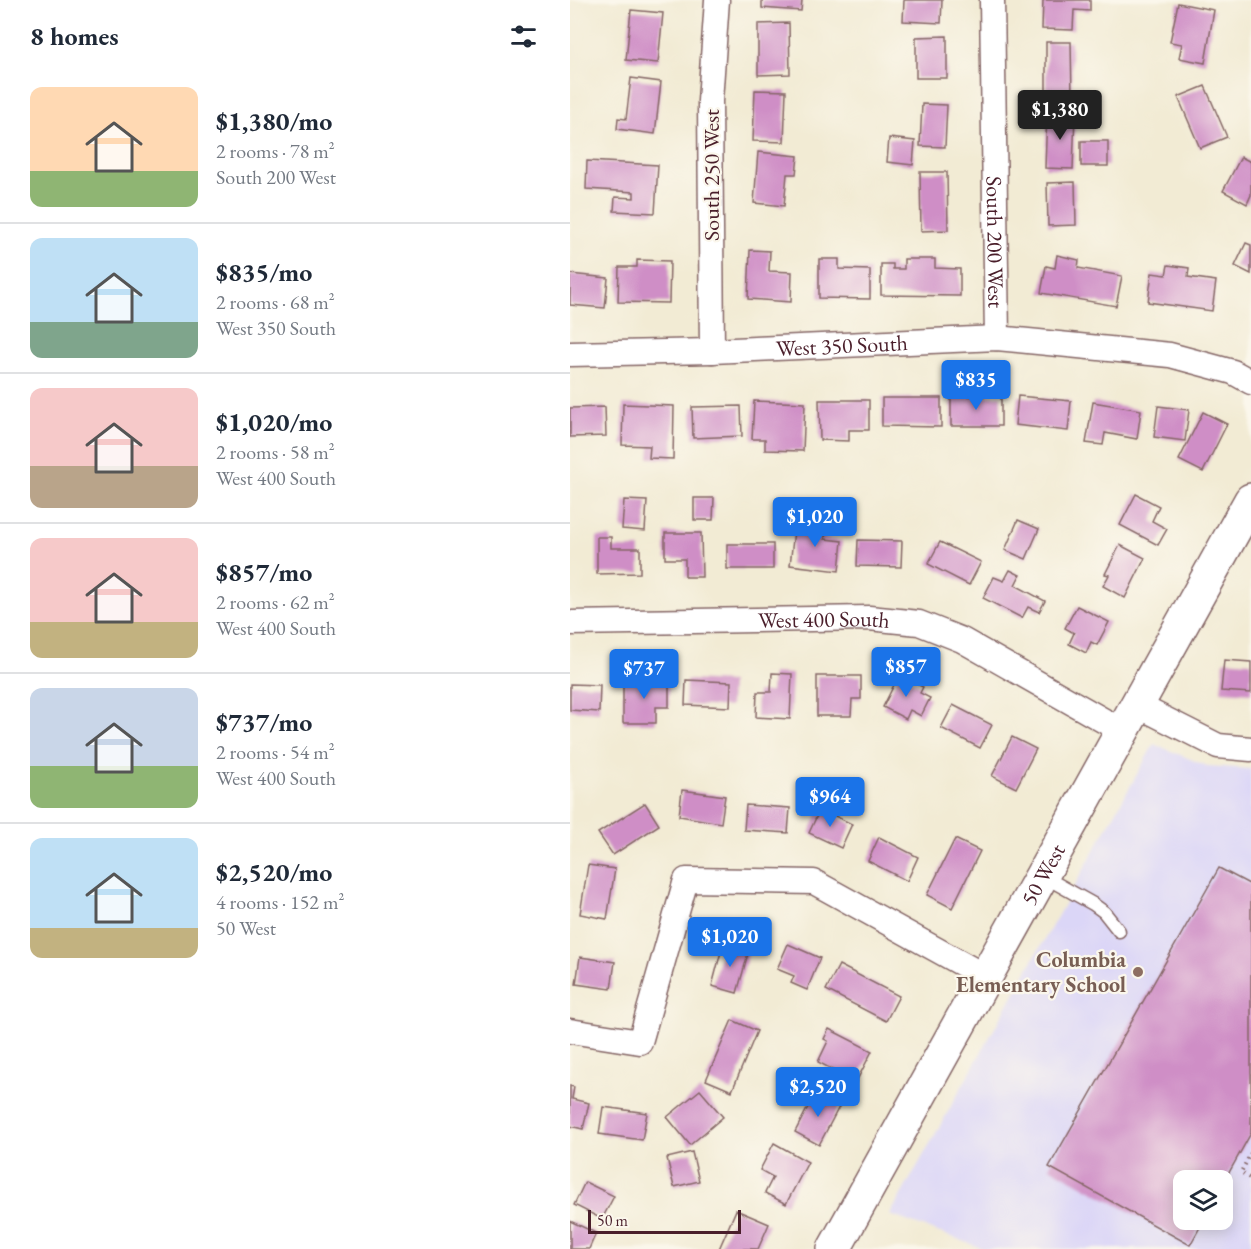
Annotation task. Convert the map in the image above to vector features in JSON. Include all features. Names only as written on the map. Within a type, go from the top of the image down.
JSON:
[{"type":"street","name":"South 250 West","points":[[712,351],[710,101],[717,0]]},
{"type":"street","name":"South 200 West","points":[[992,0],[997,338]]},
{"type":"street","name":"West 350 South","points":[[570,354],[712,351],[997,338],[1170,355],[1233,372],[1251,382]]},
{"type":"street","name":"50 West","points":[[834,1249],[1251,500]]},
{"type":"street","name":"West 400 South","points":[[570,623],[869,618],[919,623],[962,640],[1130,718]]},
{"type":"street","points":[[1130,718],[1218,746],[1251,749]]},
{"type":"street","points":[[570,1031],[640,1042],[686,880],[814,882],[986,977]]},
{"type":"lane","points":[[1042,876],[1093,904],[1104,912],[1119,931]]},
{"type":"path","points":[[1251,1153],[1241,1173],[1251,1179]]},
{"type":"shaded area","name":"Columbia Elementary School","points":[[1154,744],[1207,766],[1251,769],[1251,1249],[985,1249],[890,1215]]},
{"type":"building","points":[[762,0],[802,0],[801,11],[762,8]]},
{"type":"building","points":[[904,0],[942,0],[941,23],[903,21]]},
{"type":"building","points":[[1043,0],[1090,0],[1090,11],[1074,10],[1073,30],[1042,29]]},
{"type":"building","points":[[1178,3],[1214,10],[1205,63],[1179,58],[1182,44],[1170,42]]},
{"type":"building","points":[[631,10],[663,13],[658,63],[626,60]]},
{"type":"building","points":[[789,23],[790,74],[758,75],[758,24]]},
{"type":"building","points":[[947,36],[947,78],[916,78],[916,37]]},
{"type":"building","points":[[1046,42],[1071,42],[1072,98],[1046,98]]},
{"type":"building","points":[[631,78],[661,82],[655,134],[617,129],[618,118],[626,119]]},
{"type":"building","points":[[1205,86],[1227,137],[1200,148],[1178,97]]},
{"type":"building","points":[[755,90],[786,91],[784,142],[753,141]]},
{"type":"building","points":[[922,104],[947,105],[945,147],[920,146]]},
{"type":"building","points":[[1047,112],[1075,114],[1073,169],[1045,168]]},
{"type":"building","points":[[889,138],[915,141],[913,165],[887,162]]},
{"type":"building","points":[[1081,141],[1108,141],[1108,166],[1081,166]]},
{"type":"building","points":[[758,152],[798,156],[796,174],[787,174],[784,206],[754,203]]},
{"type":"building","points":[[1241,157],[1251,162],[1251,195],[1247,204],[1223,191]]},
{"type":"building","points":[[587,161],[658,165],[655,213],[614,211],[615,197],[634,198],[634,192],[586,189]]},
{"type":"building","points":[[920,172],[947,172],[948,230],[921,231]]},
{"type":"building","points":[[1075,182],[1076,225],[1048,226],[1047,183]]},
{"type":"building","points":[[1246,243],[1251,245],[1251,274],[1235,266]]},
{"type":"building","points":[[750,250],[770,251],[769,271],[792,272],[791,302],[748,299]]},
{"type":"building","points":[[1057,255],[1079,260],[1078,268],[1122,276],[1116,306],[1041,293],[1046,266],[1055,268]]},
{"type":"building","points":[[819,259],[839,259],[839,269],[870,270],[870,299],[819,298]]},
{"type":"building","points":[[904,259],[935,259],[935,268],[960,269],[960,296],[881,295],[881,264],[893,264],[893,269],[904,269]]},
{"type":"building","points":[[637,260],[670,261],[669,303],[618,302],[619,267],[637,267]]},
{"type":"building","points":[[1168,265],[1189,268],[1188,277],[1216,281],[1212,311],[1148,302],[1152,273],[1166,275]]},
{"type":"building","points":[[570,274],[608,278],[605,308],[570,305]]},
{"type":"building","points":[[951,396],[1001,396],[1001,426],[951,426]]},
{"type":"building","points":[[1018,396],[1071,401],[1068,431],[1015,425]]},
{"type":"building","points":[[882,398],[941,398],[941,427],[882,426]]},
{"type":"building","points":[[819,400],[869,400],[869,430],[849,430],[849,441],[820,440]]},
{"type":"building","points":[[754,401],[805,403],[803,451],[765,450],[765,439],[752,439]]},
{"type":"building","points":[[1093,402],[1141,410],[1137,439],[1105,433],[1103,445],[1086,443]]},
{"type":"building","points":[[623,404],[674,406],[673,459],[649,458],[650,446],[622,445]]},
{"type":"building","points":[[741,406],[742,436],[693,438],[692,407]]},
{"type":"building","points":[[1158,406],[1189,410],[1185,441],[1154,437]]},
{"type":"building","points":[[605,407],[606,436],[570,437],[570,408]]},
{"type":"building","points":[[1203,412],[1227,424],[1203,472],[1179,460]]},
{"type":"building","points":[[1136,494],[1159,506],[1152,521],[1167,529],[1158,545],[1120,525]]},
{"type":"building","points":[[694,498],[714,498],[713,520],[694,520]]},
{"type":"building","points":[[624,500],[647,501],[645,531],[622,529]]},
{"type":"building","points":[[1018,520],[1039,529],[1026,559],[1005,550]]},
{"type":"building","points":[[795,522],[826,525],[825,539],[842,541],[839,571],[790,565]]},
{"type":"building","points":[[665,533],[701,533],[702,577],[685,577],[685,559],[665,559]]},
{"type":"building","points":[[597,537],[611,537],[611,548],[640,548],[640,573],[597,574]]},
{"type":"building","points":[[858,540],[902,541],[901,567],[857,566]]},
{"type":"building","points":[[940,542],[981,562],[969,585],[928,564]]},
{"type":"building","points":[[727,544],[773,544],[773,569],[727,569]]},
{"type":"building","points":[[1120,545],[1145,558],[1125,598],[1103,586],[1109,575],[1105,574]]},
{"type":"building","points":[[1010,570],[1020,575],[1015,585],[1045,601],[1039,612],[1028,607],[1022,618],[983,598],[994,577],[1004,581]]},
{"type":"building","points":[[1077,606],[1109,622],[1097,645],[1091,642],[1086,653],[1069,644],[1074,633],[1065,628]]},
{"type":"building","points":[[1224,660],[1251,662],[1251,693],[1221,691]]},
{"type":"building","points":[[772,673],[792,674],[790,719],[756,717],[757,692],[771,692]]},
{"type":"building","points":[[899,675],[923,687],[920,693],[930,698],[921,716],[910,710],[906,719],[883,707]]},
{"type":"building","points":[[817,676],[861,676],[861,699],[852,699],[851,716],[817,716]]},
{"type":"building","points":[[686,680],[731,682],[730,707],[685,705]]},
{"type":"building","points":[[623,681],[669,681],[669,707],[656,707],[656,723],[623,723]]},
{"type":"building","points":[[570,684],[600,685],[599,712],[570,710]]},
{"type":"building","points":[[953,705],[992,725],[980,748],[941,728]]},
{"type":"building","points":[[1012,737],[1036,749],[1016,788],[992,776]]},
{"type":"building","points":[[682,790],[725,796],[721,823],[679,816]]},
{"type":"building","points":[[645,803],[659,825],[613,855],[598,833]]},
{"type":"building","points":[[746,805],[790,808],[788,833],[744,830]]},
{"type":"building","points":[[820,809],[852,824],[841,848],[809,833]]},
{"type":"building","points":[[879,837],[918,857],[907,881],[868,861]]},
{"type":"building","points":[[955,839],[980,851],[952,908],[927,895]]},
{"type":"building","points":[[588,865],[615,869],[607,919],[580,914]]},
{"type":"building","points":[[1219,868],[1251,885],[1251,1133],[1230,1170],[1173,1170],[1173,1230],[1198,1230],[1190,1245],[1049,1167]]},
{"type":"building","points":[[723,944],[749,950],[737,993],[712,986]]},
{"type":"building","points":[[788,944],[820,958],[807,990],[791,983],[794,976],[777,969]]},
{"type":"building","points":[[580,957],[615,962],[611,989],[576,984]]},
{"type":"building","points":[[839,965],[899,996],[886,1021],[826,990]]},
{"type":"building","points":[[732,1020],[757,1031],[732,1091],[706,1080]]},
{"type":"building","points":[[829,1029],[872,1051],[856,1082],[818,1062],[828,1041],[824,1039]]},
{"type":"building","points":[[570,1086],[574,1087],[572,1099],[589,1103],[583,1129],[570,1126]]},
{"type":"building","points":[[700,1090],[723,1117],[690,1145],[667,1117]]},
{"type":"building","points":[[817,1090],[841,1103],[819,1145],[795,1132]]},
{"type":"building","points":[[603,1107],[647,1113],[642,1140],[599,1134]]},
{"type":"building","points":[[774,1143],[808,1162],[786,1204],[765,1193],[773,1177],[760,1170]]},
{"type":"building","points":[[692,1152],[699,1181],[674,1187],[667,1158]]},
{"type":"building","points":[[585,1182],[614,1196],[602,1219],[574,1205]]},
{"type":"building","points":[[736,1210],[769,1224],[758,1249],[719,1249]]},
{"type":"building","points":[[570,1221],[596,1233],[589,1249],[570,1249]]},
{"type":"place","name":"Columbia Elementary School","points":[[1138,972]]}]
